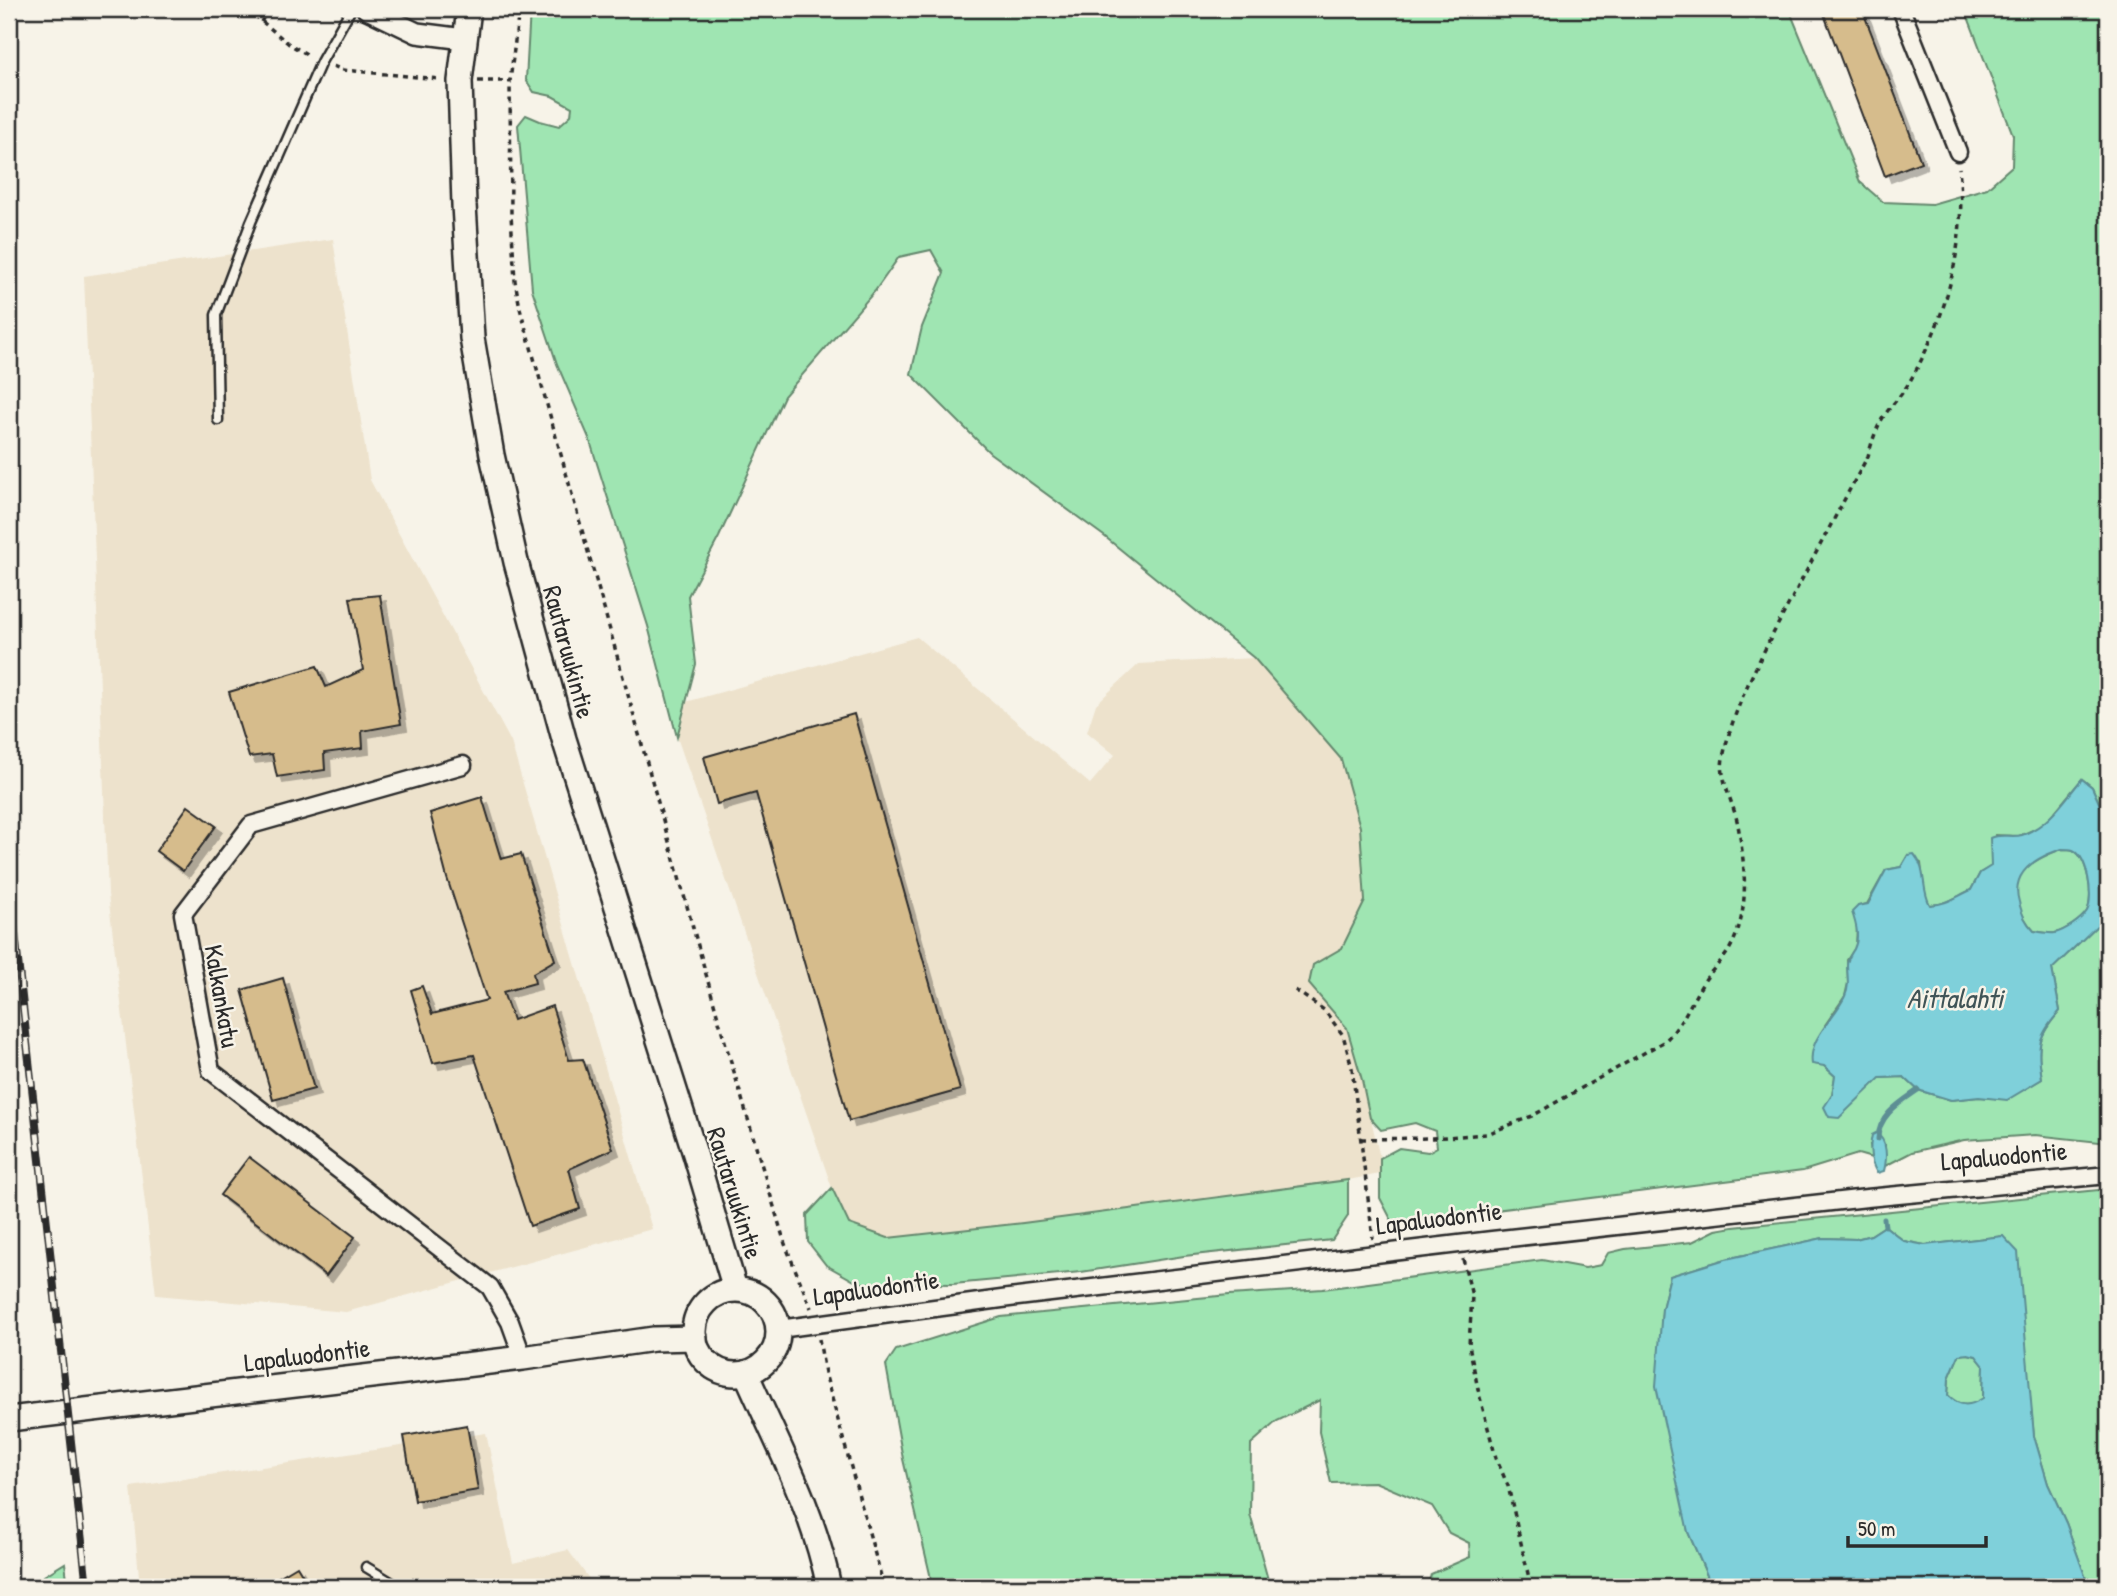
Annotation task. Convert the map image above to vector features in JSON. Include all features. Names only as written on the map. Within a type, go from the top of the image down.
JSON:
[{"type":"main road","name":"Rautaruukintie","points":[[469,9],[460,81],[472,338],[495,468],[516,562],[564,739],[735,1289]]},
{"type":"main road","points":[[735,1289],[760,1296],[776,1317],[779,1329],[777,1344],[770,1357],[760,1367],[746,1373],[733,1374],[708,1363],[699,1352],[695,1338],[695,1324],[700,1311],[709,1300],[721,1292],[735,1289]]},
{"type":"main road","name":"Lapaluodontie","points":[[9,1419],[523,1358],[654,1339],[695,1338]]},
{"type":"main road","points":[[746,1373],[809,1512],[829,1587]]},
{"type":"street","points":[[367,9],[417,33],[464,39]]},
{"type":"street","points":[[1901,9],[1958,152]]},
{"type":"street","name":"Kalkankatu","points":[[463,765],[251,825],[183,914],[211,1071],[490,1287],[510,1322],[523,1358]]},
{"type":"street","name":"Lapaluodontie","points":[[779,1329],[1009,1298],[1460,1244],[1867,1198],[2108,1175]]},
{"type":"lane","points":[[218,420],[216,315],[251,222],[321,62],[351,9]]},
{"type":"lane","points":[[366,1567],[399,1587]]},
{"type":"path","points":[[247,9],[289,44],[321,62],[343,70],[460,81],[510,81]]},
{"type":"path","points":[[261,22],[268,9]]},
{"type":"path","points":[[519,9],[510,81],[511,215],[515,281],[520,308],[720,1028],[785,1244],[809,1299],[825,1373],[884,1587]]},
{"type":"path","points":[[1361,1139],[1487,1134],[1509,1126],[1665,1041],[1679,1026],[1708,975],[1729,950],[1740,925],[1744,901],[1744,862],[1732,799],[1722,769],[1724,757],[1739,709],[1764,652],[1868,456],[1881,421],[1900,398],[1927,351],[1958,252],[1961,180],[1958,152]]},
{"type":"path","points":[[1296,990],[1324,1010],[1343,1035],[1352,1068],[1375,1255]]},
{"type":"path","points":[[1460,1244],[1472,1296],[1469,1345],[1479,1394],[1496,1458],[1508,1486],[1531,1587]]},
{"type":"shaded area","points":[[333,239],[370,480],[511,742],[652,1229],[346,1312],[156,1295],[108,894],[84,276]]},
{"type":"shaded area","points":[[917,637],[1090,784],[1115,755],[1087,732],[1096,704],[1139,664],[1254,658],[1341,759],[1360,827],[1365,901],[1342,948],[1313,965],[1309,984],[1347,1028],[1380,1158],[1380,1174],[1023,1223],[888,1238],[849,1224],[832,1188],[677,737],[686,702]]},
{"type":"shaded area","points":[[486,1433],[513,1563],[568,1550],[595,1587],[140,1587],[131,1487]]},
{"type":"green space","points":[[530,9],[1789,9],[1860,182],[1883,202],[1932,204],[1987,188],[2012,166],[2013,135],[1965,9],[2108,9],[2108,806],[2100,805],[2092,787],[2082,779],[2044,825],[2019,836],[1995,835],[1992,866],[1980,873],[1971,890],[1941,903],[1930,905],[1925,896],[1921,863],[1908,855],[1901,867],[1886,870],[1867,904],[1858,906],[1856,946],[1847,960],[1848,983],[1845,996],[1825,1025],[1824,1066],[1835,1076],[1832,1095],[1825,1107],[1839,1117],[1879,1078],[1904,1077],[1918,1090],[1951,1100],[1979,1097],[2007,1099],[2042,1079],[2040,1042],[2060,1011],[2052,969],[2108,915],[2108,1143],[2035,1135],[1964,1140],[1912,1152],[1885,1166],[1885,1145],[1870,1145],[1872,1158],[1858,1154],[1803,1171],[1393,1223],[1380,1198],[1380,1158],[1399,1148],[1428,1152],[1437,1147],[1435,1131],[1415,1123],[1381,1130],[1370,1118],[1347,1028],[1309,984],[1313,965],[1342,948],[1365,901],[1360,827],[1341,759],[1254,658],[1104,536],[990,453],[911,374],[922,327],[944,273],[931,250],[899,257],[875,291],[784,396],[719,537],[688,596],[696,664],[677,737],[648,626],[589,438],[557,364],[532,289],[518,125],[526,115],[559,126],[571,115],[572,107],[552,96],[534,92],[526,80]]},
{"type":"green space","points":[[2062,849],[2073,850],[2078,854],[2086,869],[2090,897],[2087,911],[2059,932],[2034,931],[2018,904],[2017,882],[2033,862]]},
{"type":"green space","points":[[1348,1180],[1348,1216],[1332,1240],[1184,1256],[1081,1272],[953,1284],[858,1283],[826,1265],[808,1242],[807,1215],[832,1188],[849,1224],[888,1238]]},
{"type":"green space","points":[[2108,1189],[2108,1587],[2089,1587],[2066,1523],[2048,1484],[2034,1436],[2025,1350],[2003,1236],[1925,1245],[1904,1241],[1885,1226],[1871,1235],[1856,1239],[1823,1238],[1726,1259],[1670,1276],[1662,1309],[1660,1345],[1688,1532],[1712,1587],[1428,1587],[1431,1574],[1470,1557],[1469,1543],[1449,1533],[1432,1506],[1375,1482],[1331,1483],[1319,1432],[1320,1400],[1277,1421],[1251,1444],[1250,1514],[1270,1587],[933,1587],[903,1459],[886,1365],[896,1350],[1001,1317],[1229,1295],[1323,1289],[1542,1260],[1585,1268],[1601,1265],[1608,1253],[1692,1242],[1716,1230],[1733,1227]]},
{"type":"green space","points":[[1959,1355],[1976,1356],[1984,1366],[1983,1399],[1965,1405],[1948,1396],[1949,1378]]},
{"type":"green space","points":[[65,1563],[68,1587],[39,1587],[39,1579]]},
{"type":"water","name":"Aittalahti","points":[[2082,779],[2092,787],[2100,805],[2108,806],[2108,915],[2052,969],[2060,1011],[2040,1042],[2042,1079],[2007,1100],[1979,1097],[1951,1100],[1918,1090],[1904,1077],[1880,1078],[1839,1118],[1829,1117],[1824,1107],[1832,1095],[1835,1076],[1824,1066],[1812,1064],[1812,1055],[1818,1037],[1847,992],[1847,964],[1857,940],[1852,912],[1858,906],[1868,904],[1886,870],[1901,867],[1908,855],[1914,854],[1918,860],[1930,905],[1946,902],[1971,890],[1980,873],[1991,866],[1990,838],[2018,836],[2032,831],[2049,818]],"holes":[[[2063,849],[2073,850],[2078,854],[2086,869],[2090,897],[2087,911],[2059,932],[2034,931],[2021,910],[2018,882],[2035,861]]]},
{"type":"water","points":[[1876,1133],[1883,1140],[1886,1156],[1884,1171],[1877,1173],[1870,1150],[1872,1135]]},
{"type":"water","points":[[1885,1226],[1904,1241],[1925,1245],[2003,1236],[2018,1252],[2034,1436],[2048,1484],[2066,1523],[2089,1587],[1712,1587],[1688,1532],[1656,1386],[1662,1309],[1670,1276],[1726,1259],[1823,1238],[1856,1239],[1871,1235]],"holes":[[[1959,1355],[1976,1356],[1984,1366],[1983,1398],[1973,1403],[1961,1404],[1948,1395],[1949,1378]]]},
{"type":"building","points":[[1822,9],[1862,9],[1921,162],[1885,176]]},
{"type":"building","points":[[380,595],[401,724],[362,731],[363,748],[324,753],[325,770],[277,777],[272,754],[249,757],[229,692],[317,666],[326,687],[363,670],[350,598]]},
{"type":"building","points":[[854,714],[960,1090],[849,1121],[756,793],[717,804],[704,757]]},
{"type":"building","points":[[482,797],[501,859],[521,854],[555,960],[533,973],[535,983],[503,992],[513,1020],[552,1006],[569,1060],[583,1059],[613,1149],[569,1169],[580,1209],[530,1226],[474,1055],[433,1063],[411,990],[422,986],[432,1014],[487,1000],[447,878],[430,813]]},
{"type":"building","points":[[188,806],[216,826],[183,871],[156,851]]},
{"type":"building","points":[[283,978],[314,1089],[273,1100],[242,990]]},
{"type":"building","points":[[249,1157],[355,1237],[326,1276],[220,1195]]},
{"type":"building","points":[[467,1425],[478,1490],[415,1501],[404,1436]]},
{"type":"building","points":[[297,1566],[310,1587],[262,1587]]},
{"type":"waterway","points":[[1878,1139],[1886,1116],[1918,1090]]},
{"type":"waterway","points":[[1884,1219],[1885,1226]]},
{"type":"railway","points":[[9,879],[87,1587]]}]
